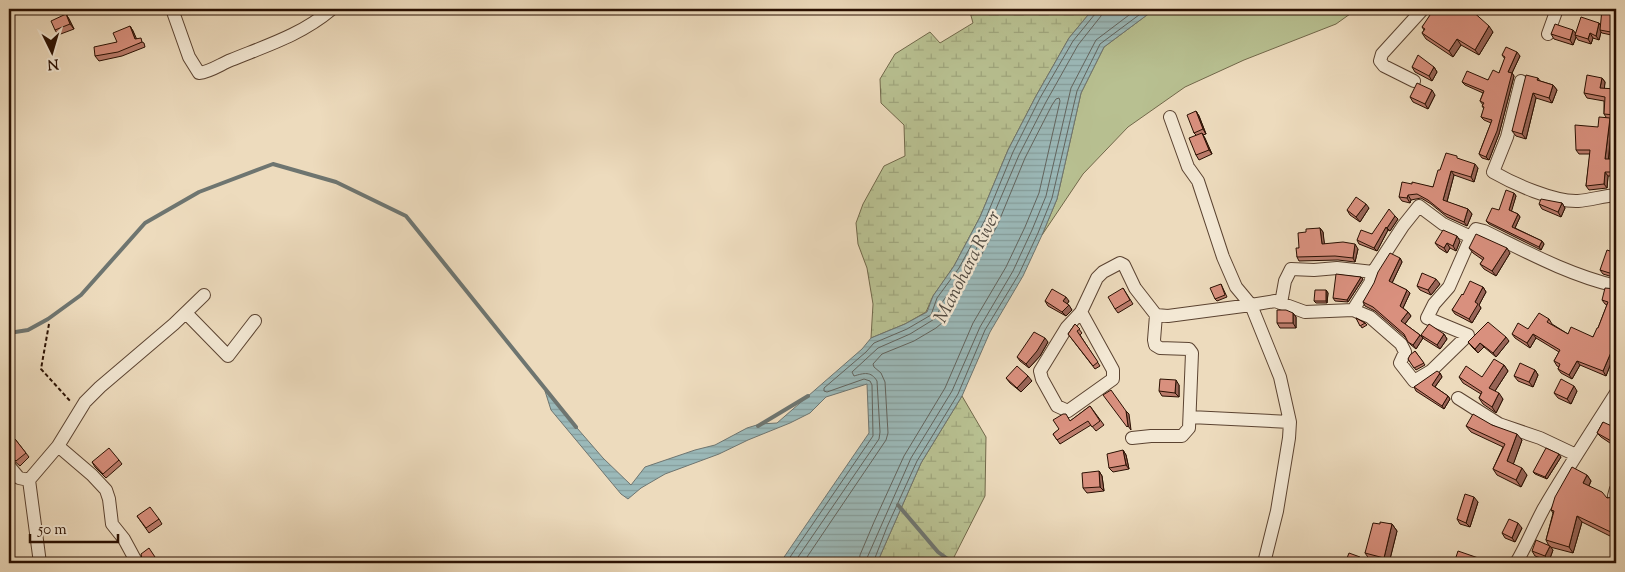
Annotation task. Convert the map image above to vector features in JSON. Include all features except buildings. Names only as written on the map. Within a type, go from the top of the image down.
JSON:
[{"type":"street","points":[[172,9],[188,57],[199,72],[205,72],[229,60],[294,34],[308,27],[332,9]]},
{"type":"street","points":[[1414,81],[1384,66],[1380,61],[1382,54],[1422,9]]},
{"type":"street","points":[[1546,9],[1550,28],[1557,9]]},
{"type":"street","points":[[1521,81],[1507,137],[1493,172],[1512,182],[1568,201],[1616,195]]},
{"type":"street","points":[[1170,117],[1188,167],[1198,181],[1222,256],[1236,287],[1251,304],[1280,377],[1290,422],[1280,494],[1264,563]]},
{"type":"street","points":[[1353,310],[1370,282],[1373,272],[1403,226],[1419,206],[1443,224],[1470,237]]},
{"type":"street","points":[[1156,315],[1168,316],[1276,301],[1305,312],[1353,310],[1370,317],[1400,344],[1405,352],[1400,363],[1414,381],[1431,371],[1468,335],[1427,318],[1434,304],[1449,287],[1470,237],[1476,229],[1590,280],[1616,286]]},
{"type":"street","points":[[1081,312],[1113,370],[1114,379],[1068,411],[1057,406],[1042,379],[1040,371],[1067,327],[1081,312],[1097,278],[1120,262],[1124,265],[1135,288],[1156,315],[1155,345],[1160,348],[1189,349],[1192,353],[1190,428],[1187,433],[1182,436],[1132,438]]},
{"type":"street","points":[[1281,303],[1285,281],[1291,269],[1337,268],[1373,272]]},
{"type":"street","points":[[40,563],[29,480],[58,446],[85,402],[204,295]]},
{"type":"street","points":[[186,313],[228,356],[255,321]]},
{"type":"street","points":[[1516,563],[1576,455],[1616,393]]},
{"type":"street","points":[[1458,398],[1499,424],[1540,438],[1576,455]]},
{"type":"street","points":[[1602,415],[1616,424]]},
{"type":"street","points":[[1190,417],[1290,422]]},
{"type":"street","points":[[58,446],[92,475],[106,490],[112,524],[124,539],[137,563]]},
{"type":"street","points":[[9,466],[19,478],[29,480]]},
{"type":"path","points":[[49,324],[41,369],[79,412]]},
{"type":"green space","points":[[990,9],[1093,9],[1069,38],[1036,96],[1008,150],[980,217],[954,266],[933,296],[926,312],[905,324],[871,338],[873,304],[867,268],[858,244],[856,223],[863,204],[884,166],[905,156],[904,125],[881,103],[880,79],[895,54],[930,32],[940,43],[973,23],[970,12]]},
{"type":"green space","points":[[1155,9],[1357,9],[1336,24],[1244,60],[1185,87],[1128,127],[1083,174],[1042,235],[1057,199],[1081,93],[1104,47]]},
{"type":"green space","points":[[962,396],[986,437],[985,496],[951,563],[877,563],[921,463]]},
{"type":"water","name":"Manohara River","points":[[1093,9],[1155,9],[1104,47],[1081,93],[1057,199],[1042,235],[1023,276],[990,332],[962,396],[921,463],[877,563],[780,563],[869,433],[867,384],[826,397],[810,413],[790,423],[719,454],[665,474],[641,488],[628,499],[621,494],[551,410],[545,391],[603,458],[631,485],[645,467],[715,445],[747,428],[760,424],[777,423],[862,349],[871,338],[905,324],[927,312],[933,296],[954,266],[980,217],[1008,150],[1036,96],[1069,38]]},
{"type":"waterway","points":[[9,333],[28,330],[48,319],[81,295],[145,223],[199,192],[273,164],[336,182],[406,216],[576,427]]},
{"type":"waterway","points":[[758,426],[808,396]]},
{"type":"waterway","points":[[898,505],[938,552],[953,563]]}]
